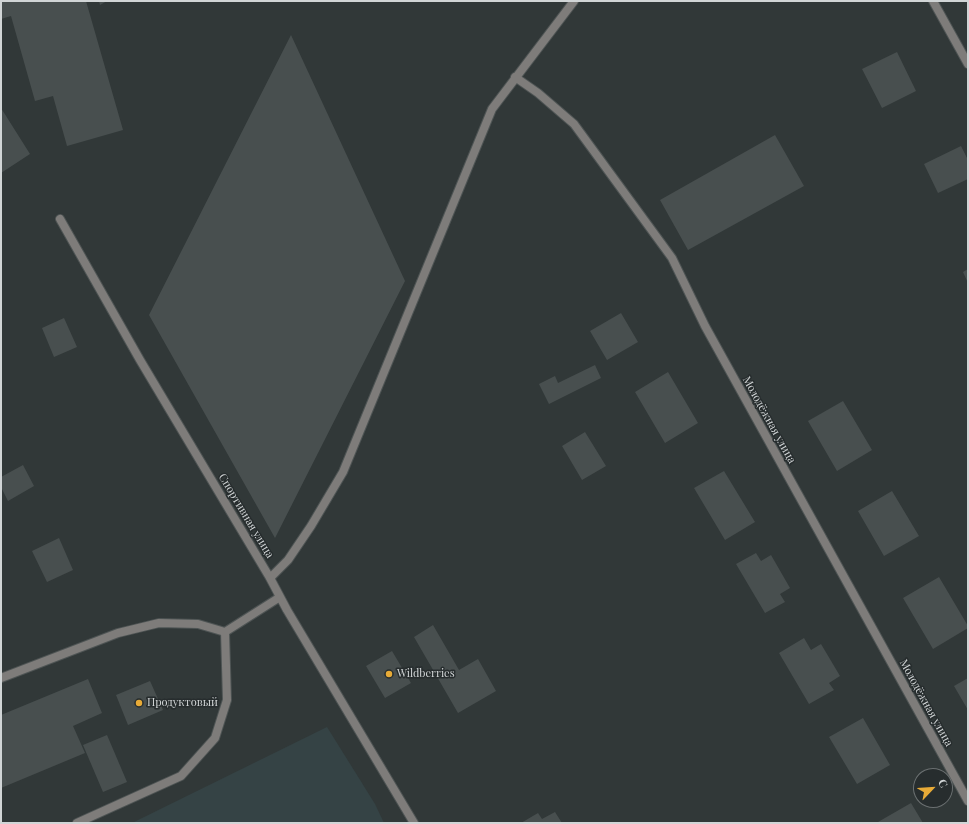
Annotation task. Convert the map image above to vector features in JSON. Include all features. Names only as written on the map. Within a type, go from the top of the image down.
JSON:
[{"type":"street","points":[[270,578],[288,560],[343,472],[492,109],[574,1]]},
{"type":"street","points":[[933,1],[968,64]]},
{"type":"street","name":"Молодёжная улица","points":[[515,77],[538,93],[574,124],[672,258],[705,326],[968,801]]},
{"type":"street","name":"Спортивная улица","points":[[60,219],[140,360],[414,823]]},
{"type":"street","points":[[1,678],[118,633],[159,624],[198,624],[225,632],[280,596]]},
{"type":"street","points":[[77,823],[182,776],[216,738],[227,700],[225,632]]},
{"type":"shaded area","points":[[327,727],[375,804],[384,823],[132,823]]},
{"type":"building","points":[[1,1],[86,1],[123,130],[67,146],[53,96],[35,101],[11,16],[1,19]]},
{"type":"building","points":[[99,1],[107,1],[100,5]]},
{"type":"building","points":[[291,35],[405,281],[275,538],[149,315]]},
{"type":"building","points":[[897,52],[916,91],[882,108],[862,69]]},
{"type":"building","points":[[1,108],[30,154],[1,173]]},
{"type":"building","points":[[775,135],[804,186],[688,250],[660,200]]},
{"type":"building","points":[[961,146],[968,160],[968,179],[938,193],[924,164]]},
{"type":"building","points":[[968,269],[968,283],[963,272]]},
{"type":"building","points":[[621,313],[638,342],[607,360],[590,331]]},
{"type":"building","points":[[64,318],[77,347],[54,357],[42,328]]},
{"type":"building","points":[[595,365],[601,378],[549,404],[539,384],[555,376],[558,383]]},
{"type":"building","points":[[668,372],[698,423],[665,443],[635,392]]},
{"type":"building","points":[[843,401],[872,450],[837,471],[808,421]]},
{"type":"building","points":[[585,432],[606,466],[582,480],[562,446]]},
{"type":"building","points":[[23,465],[34,486],[8,501],[1,487],[1,477]]},
{"type":"building","points":[[724,471],[755,522],[725,540],[694,488]]},
{"type":"building","points":[[892,491],[919,536],[884,556],[858,511]]},
{"type":"building","points":[[59,538],[73,570],[47,582],[32,551]]},
{"type":"building","points":[[756,553],[761,561],[771,555],[790,588],[780,594],[785,602],[765,613],[736,564]]},
{"type":"building","points":[[939,577],[968,628],[933,649],[903,598]]},
{"type":"building","points":[[433,625],[459,670],[478,659],[496,691],[458,713],[414,637]]},
{"type":"building","points":[[804,638],[811,650],[821,644],[840,676],[829,683],[834,690],[809,704],[779,653]]},
{"type":"building","name":"Wildberries","points":[[392,651],[411,683],[385,698],[366,666]]},
{"type":"building","points":[[968,678],[968,710],[954,686]]},
{"type":"building","points":[[88,679],[102,713],[73,726],[85,753],[1,788],[1,715]]},
{"type":"building","name":"Продуктовый","points":[[150,681],[163,710],[128,725],[116,695]]},
{"type":"building","points":[[863,718],[890,765],[857,784],[829,737]]},
{"type":"building","points":[[107,735],[127,782],[103,792],[83,745]]},
{"type":"building","points":[[911,803],[923,823],[879,823],[878,822]]},
{"type":"building","points":[[555,812],[562,823],[521,823],[538,813],[542,819]]},
{"type":"place","name":"Wildberries","points":[[389,674]]},
{"type":"place","name":"Продуктовый","points":[[139,703]]}]
